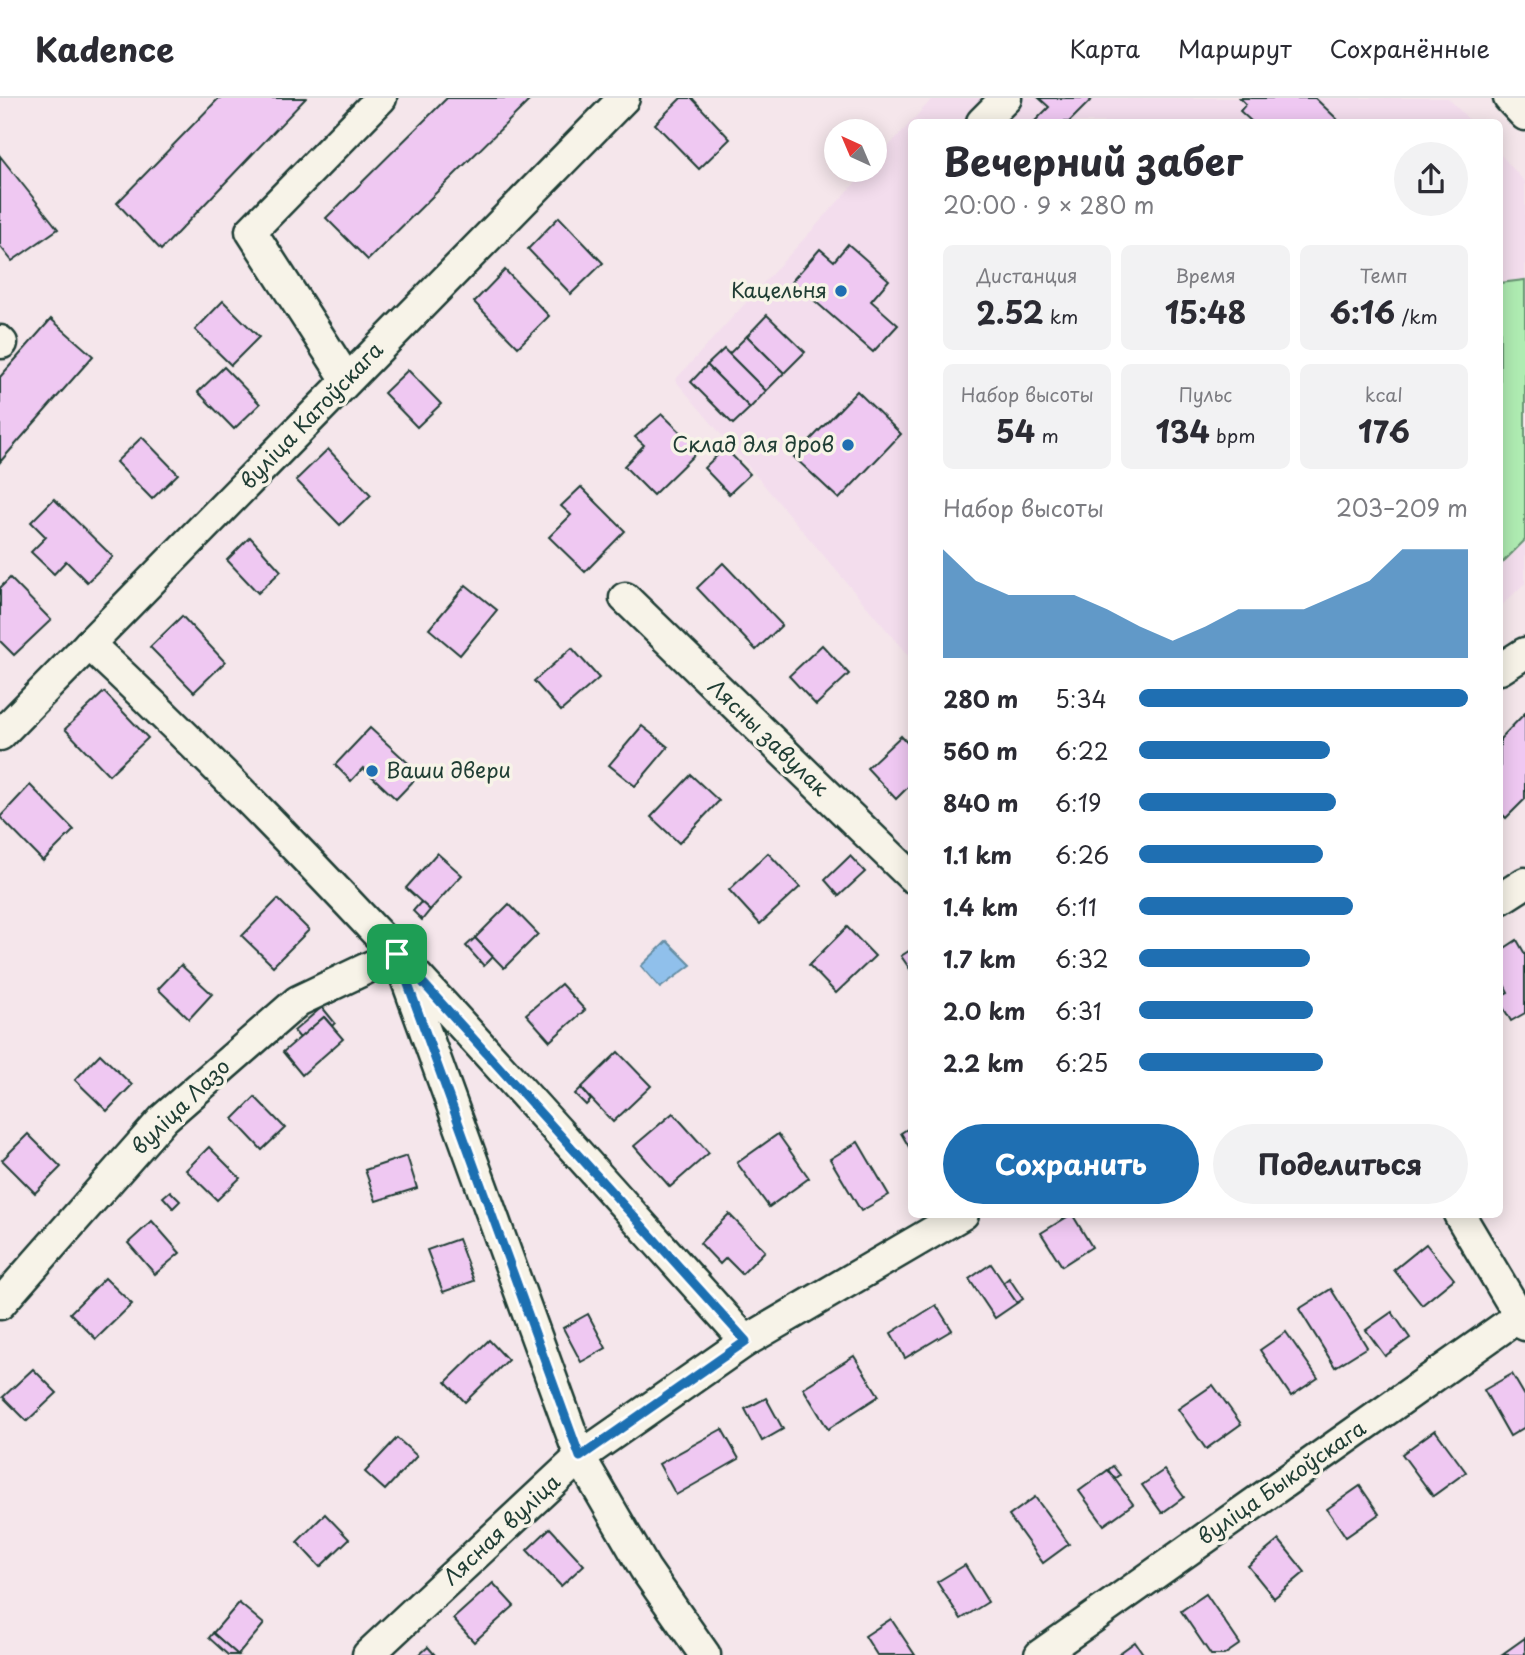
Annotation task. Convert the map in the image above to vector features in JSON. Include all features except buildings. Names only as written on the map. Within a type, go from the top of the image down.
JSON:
[{"type":"street","points":[[347,380],[251,231],[381,98]]},
{"type":"street","name":"вуліца Катоўскага","points":[[0,735],[624,98]]},
{"type":"street","points":[[985,119],[1006,98]]},
{"type":"street","points":[[1509,98],[1525,115]]},
{"type":"street","name":"Лясны завулак","points":[[625,598],[908,873]]},
{"type":"street","points":[[89,644],[164,713],[397,954],[746,1341]]},
{"type":"street","points":[[1503,667],[1525,653]]},
{"type":"street","points":[[1503,897],[1525,883]]},
{"type":"street","points":[[397,954],[580,1457],[645,1569],[705,1655]]},
{"type":"street","name":"вуліца Лазо","points":[[0,1304],[164,1118],[298,1001],[397,954]]},
{"type":"street","name":"Лясная вуліца","points":[[368,1655],[580,1457],[746,1341],[956,1218]]},
{"type":"street","points":[[1461,1218],[1523,1318]]},
{"type":"street","name":"вуліца Быкоўскага","points":[[1040,1655],[1523,1318]]},
{"type":"shaded area","points":[[933,98],[1448,98],[1468,119],[914,119]]},
{"type":"shaded area","points":[[908,125],[908,655],[675,380],[856,182],[887,182],[887,148]]},
{"type":"shaded area","points":[[1503,157],[1525,182],[1525,583],[1503,604]]},
{"type":"green space","points":[[1525,280],[1525,540],[1503,562],[1503,283]]},
{"type":"water","points":[[667,941],[691,965],[660,988],[641,966]]},
{"type":"place","name":"Кацельня","points":[[841,291]]},
{"type":"place","name":"Склад для дров","points":[[848,445]]},
{"type":"place","name":"Ваши двери","points":[[372,771]]},
{"type":"route","points":[[397,954],[746,1341],[580,1457],[458,1121],[397,954]]}]
